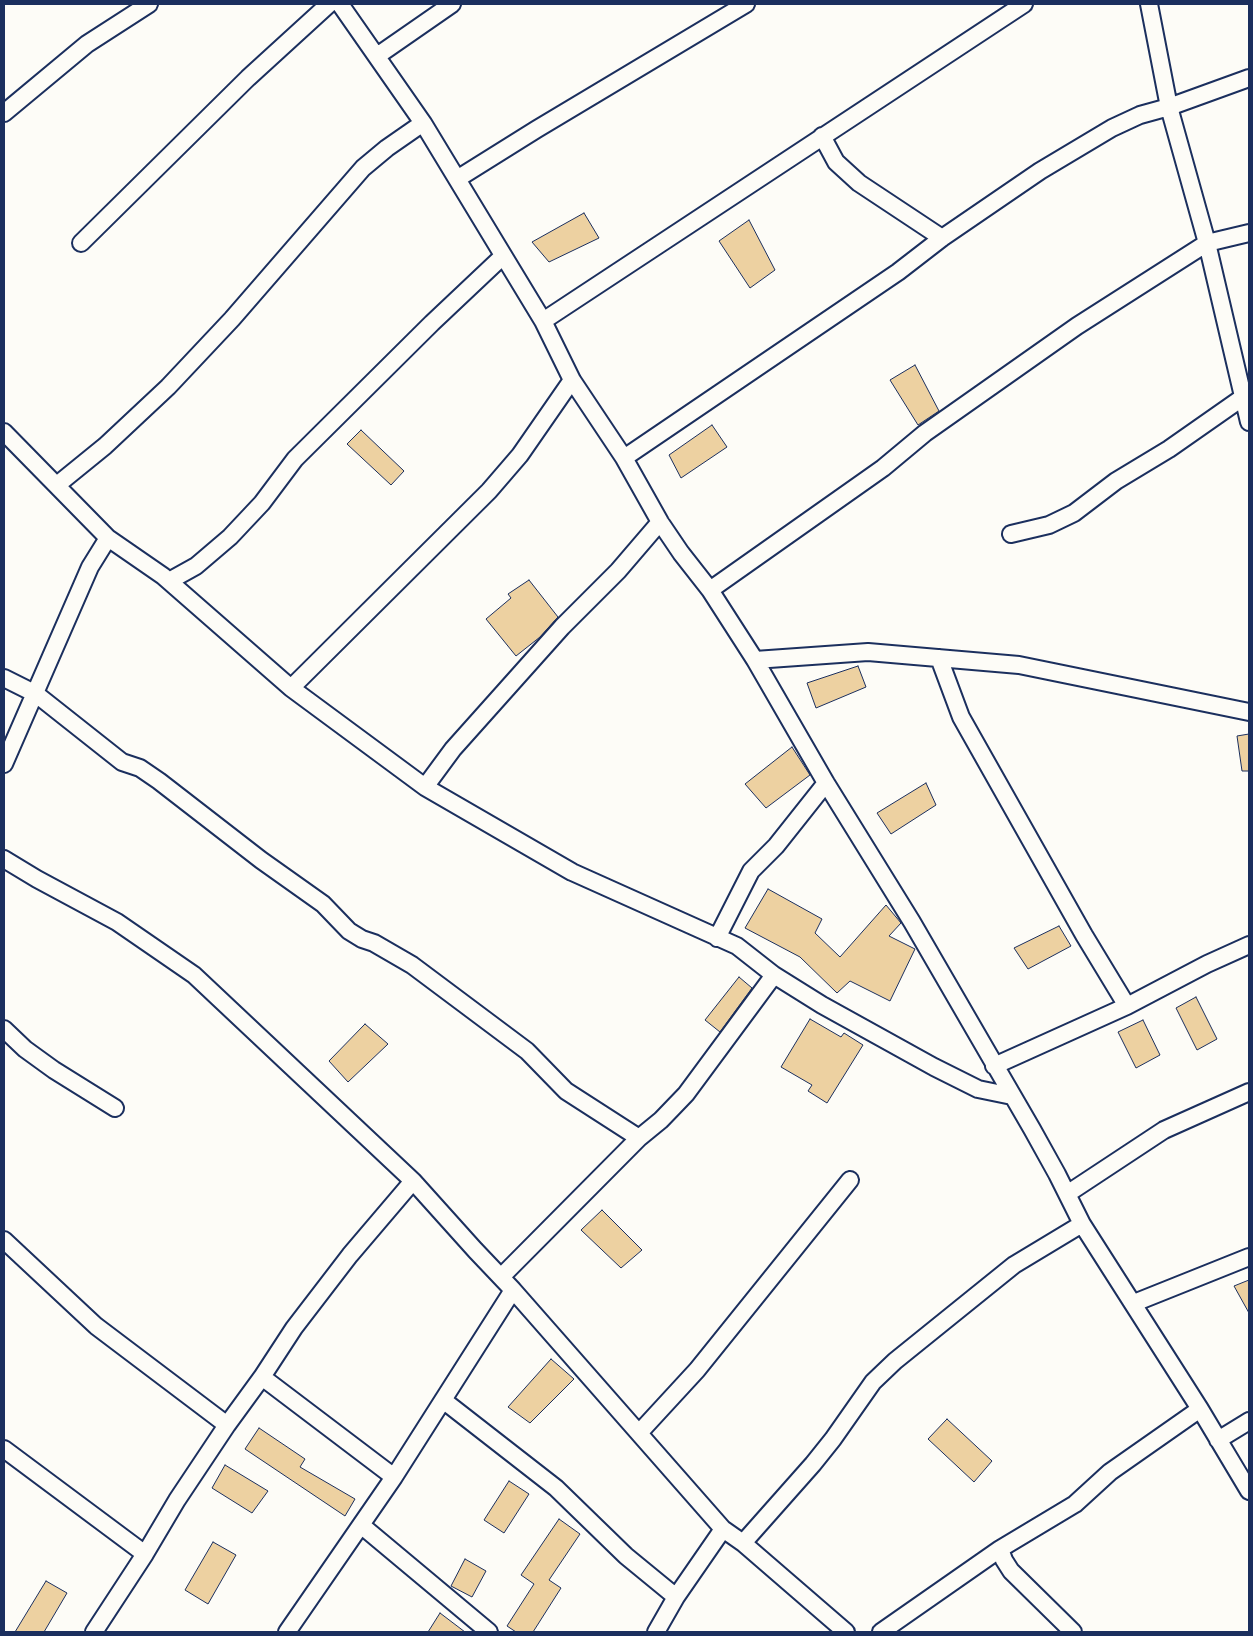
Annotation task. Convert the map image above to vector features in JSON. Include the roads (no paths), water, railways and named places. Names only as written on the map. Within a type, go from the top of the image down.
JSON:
[{"type":"street","points":[[4,113],[87,44],[150,4]]},
{"type":"street","points":[[81,243],[248,78],[329,4]]},
{"type":"street","points":[[340,4],[422,123],[457,179],[543,321],[572,380],[624,458],[660,522],[680,553],[710,590],[755,660],[826,783],[912,922],[1032,1129],[1082,1224],[1134,1303],[1249,1492]]},
{"type":"street","points":[[377,56],[452,4]]},
{"type":"street","points":[[457,179],[536,128],[746,4]]},
{"type":"street","points":[[543,321],[1024,4]]},
{"type":"street","points":[[1149,4],[1169,107],[1207,243],[1246,395],[1249,422]]},
{"type":"street","points":[[624,458],[898,272],[942,238],[1040,172],[1112,128],[1140,115],[1169,107],[1249,78]]},
{"type":"street","points":[[57,485],[105,446],[168,387],[232,319],[363,168],[422,123]]},
{"type":"street","points":[[822,136],[836,162],[859,183],[942,238]]},
{"type":"street","points":[[710,590],[883,468],[925,433],[1076,326],[1207,243],[1249,233]]},
{"type":"street","points":[[168,581],[196,566],[230,537],[262,503],[296,459],[432,323],[503,256]]},
{"type":"street","points":[[292,688],[489,491],[531,440],[572,380]]},
{"type":"street","points":[[1011,534],[1049,525],[1074,513],[1116,481],[1169,449],[1246,395]]},
{"type":"street","points":[[4,432],[108,538],[168,581],[292,688],[425,787],[572,872],[737,946],[774,975],[822,1005],[934,1067],[978,1089],[1012,1096]]},
{"type":"street","points":[[425,787],[452,749],[562,628],[618,571],[660,522]]},
{"type":"street","points":[[4,764],[90,567],[108,538]]},
{"type":"street","points":[[755,660],[868,652],[1019,665],[1249,712]]},
{"type":"street","points":[[939,658],[961,717],[1084,935],[1127,1006]]},
{"type":"street","points":[[4,678],[36,694],[122,762],[140,768],[159,781],[261,860],[323,904],[349,931],[374,942],[412,965],[527,1051],[566,1091],[639,1138]]},
{"type":"street","points":[[717,938],[751,871],[776,846],[826,783]]},
{"type":"street","points":[[4,859],[117,922],[194,975],[413,1181],[513,1290],[724,1529],[743,1543],[846,1632]]},
{"type":"street","points":[[994,1066],[1127,1006],[1207,964],[1249,945]]},
{"type":"street","points":[[501,1277],[639,1138],[661,1120],[686,1094],[774,975]]},
{"type":"street","points":[[4,1029],[25,1049],[54,1070],[115,1108]]},
{"type":"street","points":[[1067,1194],[1164,1130],[1249,1092]]},
{"type":"street","points":[[639,1433],[697,1370],[850,1180]]},
{"type":"street","points":[[94,1632],[145,1554],[177,1500],[294,1328],[350,1256],[413,1181]]},
{"type":"street","points":[[743,1543],[813,1464],[873,1382],[895,1360],[1014,1265],[1082,1224]]},
{"type":"street","points":[[4,1240],[44,1275],[96,1326],[227,1425]]},
{"type":"street","points":[[1134,1303],[1249,1257]]},
{"type":"street","points":[[287,1632],[394,1477],[513,1290]]},
{"type":"street","points":[[262,1377],[394,1477]]},
{"type":"street","points":[[443,1400],[556,1488],[626,1556],[676,1597]]},
{"type":"street","points":[[881,1632],[1000,1549],[1075,1504],[1110,1472],[1200,1409]]},
{"type":"street","points":[[1218,1440],[1249,1421]]},
{"type":"street","points":[[4,1449],[145,1554]]},
{"type":"street","points":[[361,1525],[489,1632]]},
{"type":"street","points":[[656,1632],[676,1597],[724,1529]]},
{"type":"street","points":[[1000,1549],[1004,1560],[1012,1572],[1073,1632]]}]
